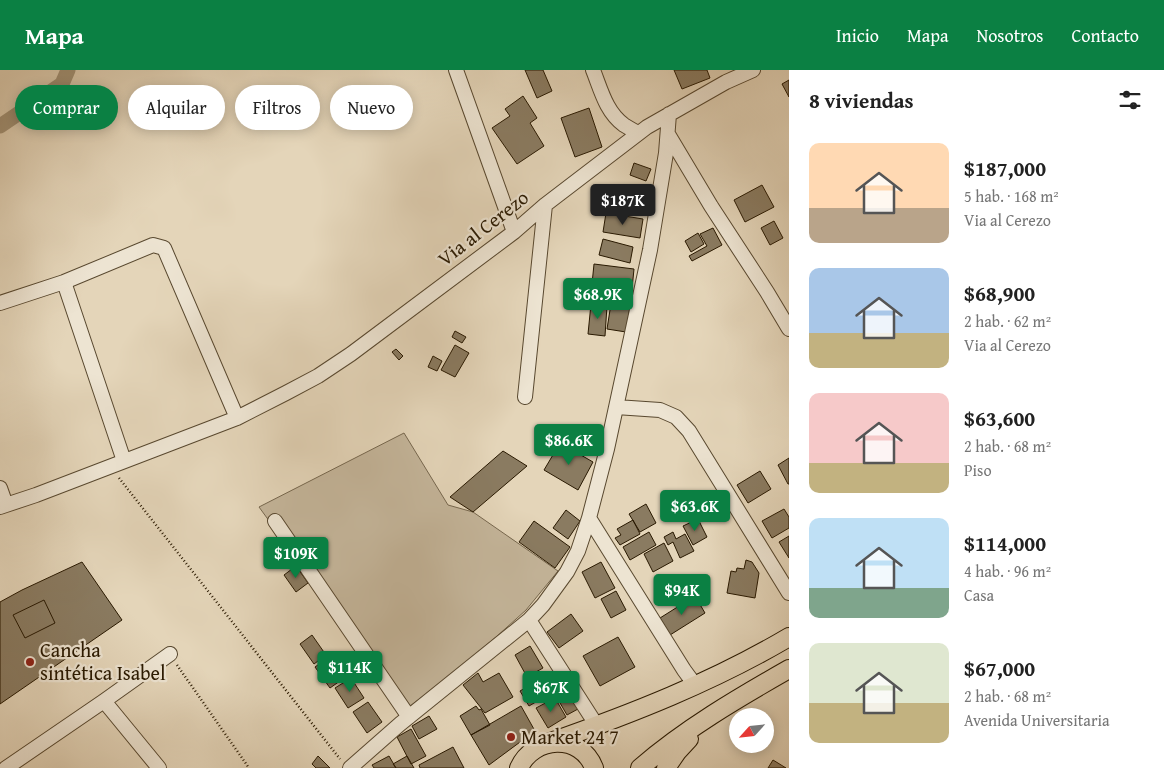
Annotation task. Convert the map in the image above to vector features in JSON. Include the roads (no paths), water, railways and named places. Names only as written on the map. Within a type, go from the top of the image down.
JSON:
[{"type":"main road","points":[[512,768],[538,747],[645,707],[765,651],[789,637]]},
{"type":"main road","points":[[640,768],[682,735],[789,668]]},
{"type":"main road","points":[[666,768],[677,752],[716,713]]},
{"type":"main road","points":[[548,743],[561,742],[574,746],[591,763]]},
{"type":"main road","points":[[519,768],[529,753]]},
{"type":"street","points":[[456,70],[514,232]]},
{"type":"street","points":[[594,70],[607,106],[624,125],[638,133]]},
{"type":"street","name":"Via al Cerezo","points":[[3,506],[237,418],[318,376],[514,232],[545,205],[638,133],[670,114],[723,76],[753,70]]},
{"type":"street","points":[[346,764],[409,717],[529,620],[543,605],[567,572],[578,552],[607,449],[650,250],[666,153],[670,114]]},
{"type":"street","points":[[668,134],[710,206],[789,329]]},
{"type":"street","points":[[525,397],[545,205]]},
{"type":"street","points":[[0,302],[64,282],[153,245],[164,248],[237,418]]},
{"type":"street","points":[[64,282],[124,460]]},
{"type":"street","points":[[616,407],[660,410],[676,416],[689,431],[789,592]]},
{"type":"street","points":[[0,488],[3,506]]},
{"type":"street","points":[[589,518],[695,685]]},
{"type":"street","points":[[274,522],[409,717]]},
{"type":"street","points":[[529,620],[598,726]]},
{"type":"street","points":[[6,768],[170,654]]},
{"type":"street","points":[[104,701],[159,768]]},
{"type":"waterway","points":[[0,126],[62,84],[68,70]]},
{"type":"place","name":"Cancha sintética Isabel","points":[[30,662]]},
{"type":"place","name":"Market 24 7","points":[[511,737]]}]
